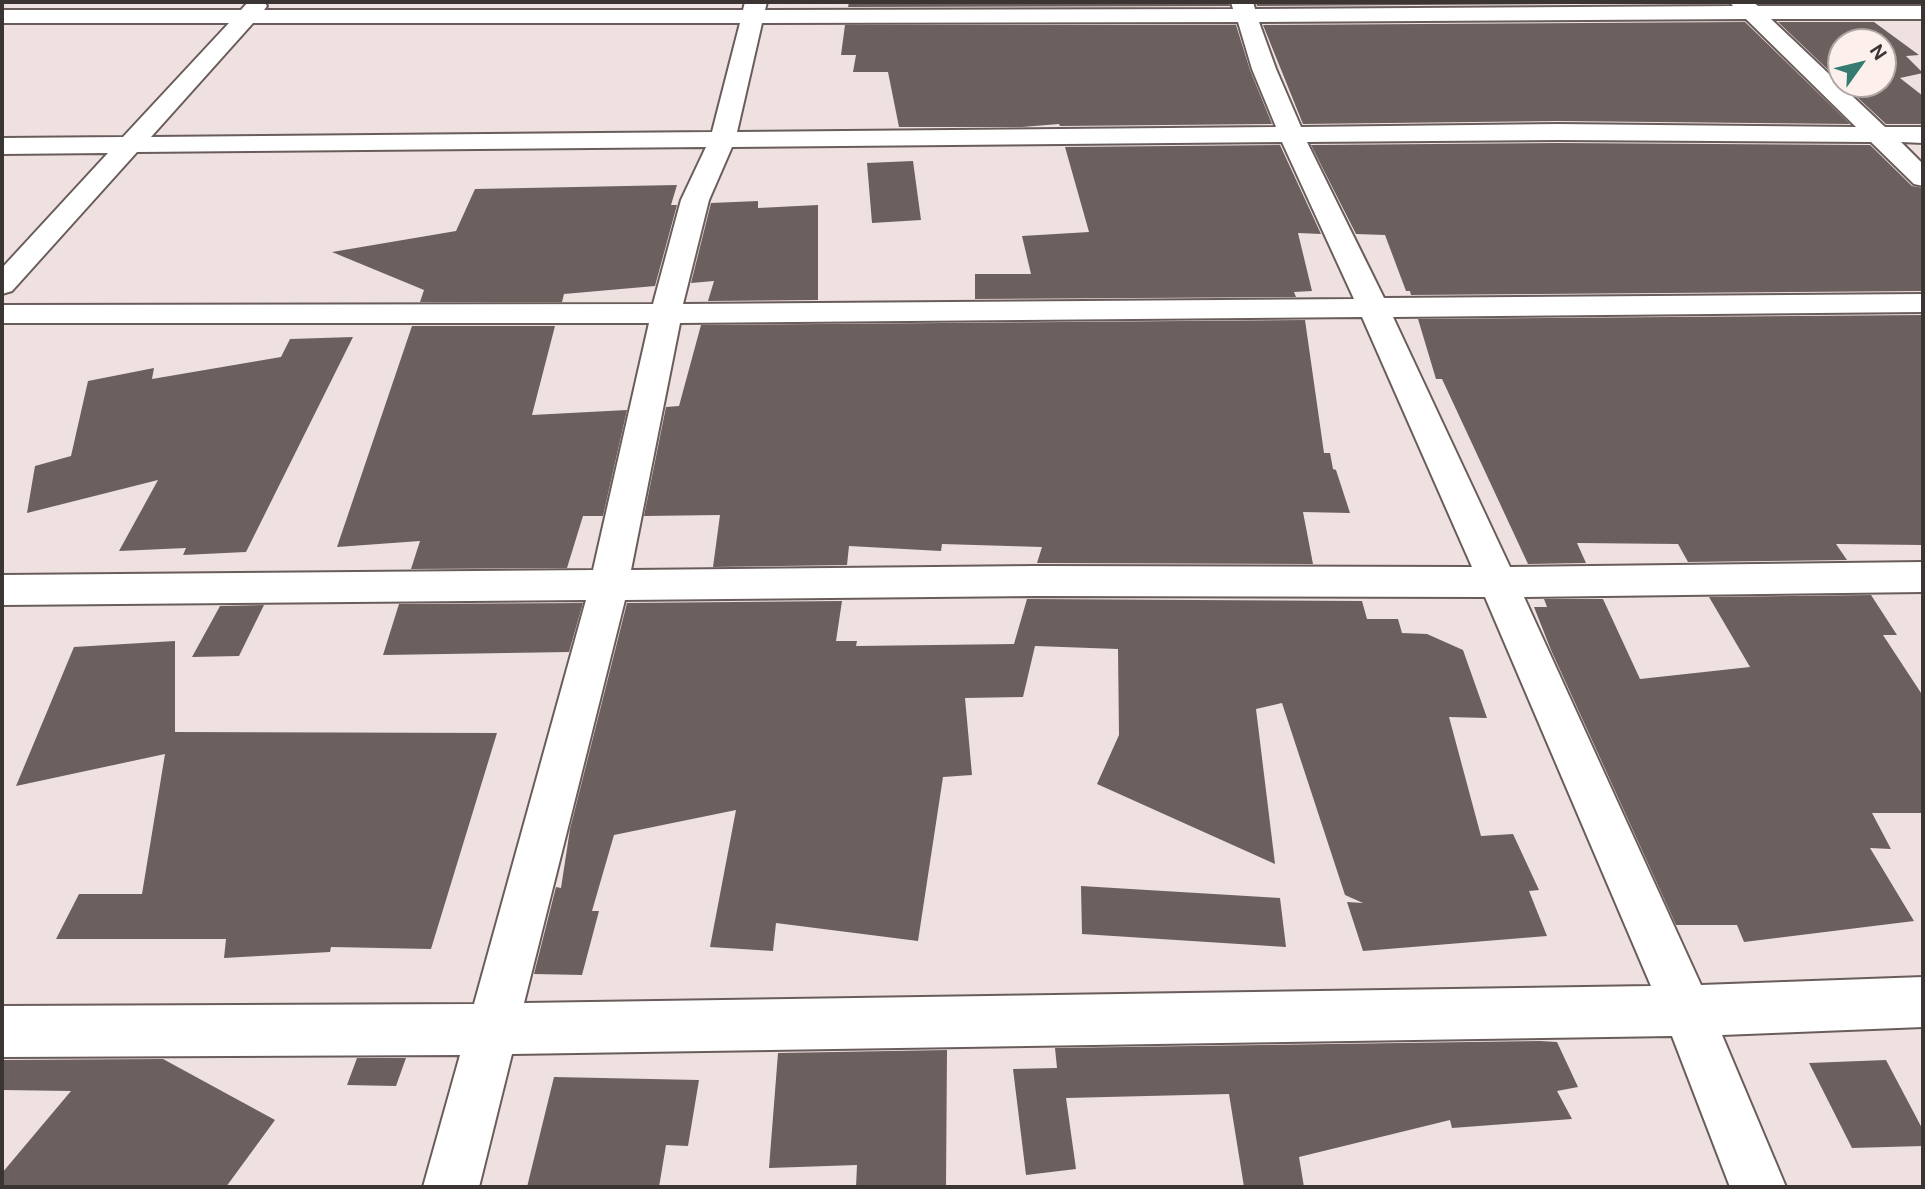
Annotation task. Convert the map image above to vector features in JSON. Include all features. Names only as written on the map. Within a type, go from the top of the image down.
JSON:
[{"type":"street","points":[[1746,7],[1923,178]]},
{"type":"street","points":[[2,16],[253,10],[1746,7],[1923,12]]},
{"type":"street","points":[[451,1187],[609,585],[667,313],[695,200],[723,139],[754,9]]},
{"type":"street","points":[[1245,9],[1264,69],[1292,136],[1498,582],[1687,1011],[1758,1187]]},
{"type":"street","points":[[2,285],[127,144],[253,10]]},
{"type":"street","points":[[2,146],[1558,132],[1923,135]]},
{"type":"street","points":[[2,314],[667,313],[1923,303]]},
{"type":"street","points":[[2,590],[1035,581],[1498,582],[1923,577]]},
{"type":"street","points":[[2,1032],[492,1029],[1687,1011],[1923,1002]]},
{"type":"building","points":[[849,2],[1229,2],[1230,6],[848,7]]},
{"type":"building","points":[[1256,2],[1727,2],[1728,3],[1257,6]]},
{"type":"building","points":[[1745,22],[1850,124],[1558,121],[1303,124],[1263,25]]},
{"type":"building","points":[[1778,22],[1874,22],[1882,28],[1827,28],[1827,69]]},
{"type":"building","points":[[845,25],[1236,25],[1250,70],[1272,124],[899,127],[888,72],[853,72],[856,55],[841,55]]},
{"type":"building","points":[[1897,39],[1919,55],[1906,56],[1923,73],[1900,78],[1923,96],[1923,124],[1886,124],[1858,98],[1897,98]]},
{"type":"building","points":[[1280,145],[1321,234],[1298,233],[1312,291],[1294,292],[1296,297],[975,299],[975,274],[1031,274],[1022,236],[1089,232],[1065,147]]},
{"type":"building","points":[[1311,145],[1870,145],[1912,186],[1923,188],[1923,291],[1411,295],[1410,291],[1406,291],[1385,235],[1356,234]]},
{"type":"building","points":[[913,161],[921,220],[872,223],[867,163]]},
{"type":"building","points":[[677,185],[671,205],[677,205],[655,286],[564,294],[562,302],[420,302],[424,290],[332,252],[456,231],[475,189]]},
{"type":"building","points":[[758,201],[758,208],[818,205],[818,300],[708,301],[714,281],[691,283],[711,203]]},
{"type":"building","points":[[1923,315],[1923,545],[1836,544],[1847,560],[1688,562],[1678,544],[1577,543],[1586,563],[1528,564],[1442,379],[1436,379],[1418,319]]},
{"type":"building","points":[[1305,320],[1324,453],[1330,453],[1333,469],[1336,470],[1350,513],[1303,512],[1313,564],[1037,563],[1042,547],[942,544],[941,551],[849,546],[847,565],[713,567],[720,515],[644,516],[666,407],[679,406],[701,325]]},
{"type":"building","points":[[412,326],[555,326],[532,415],[627,410],[603,516],[583,516],[567,568],[411,569],[420,541],[337,547]]},
{"type":"building","points":[[353,337],[246,552],[183,555],[186,548],[119,551],[158,480],[27,513],[35,466],[71,456],[88,381],[154,368],[152,379],[281,357],[290,339]]},
{"type":"building","points":[[1871,595],[1897,635],[1883,635],[1923,696],[1923,813],[1872,813],[1891,849],[1870,848],[1914,921],[1744,942],[1737,925],[1676,925],[1534,607],[1547,607],[1544,599],[1603,599],[1640,679],[1750,667],[1709,597]]},
{"type":"building","points":[[1027,599],[1362,601],[1367,619],[1398,619],[1402,633],[1427,634],[1463,650],[1487,718],[1449,717],[1481,836],[1513,834],[1539,890],[1529,891],[1547,936],[1363,951],[1347,902],[1363,903],[1345,895],[1282,703],[1256,709],[1275,864],[1097,784],[1119,735],[1118,649],[1035,646],[1023,697],[965,698],[972,775],[943,777],[918,941],[776,923],[773,951],[710,947],[736,810],[614,835],[592,911],[599,911],[582,975],[534,974],[556,887],[561,888],[570,829],[627,603],[842,601],[836,641],[857,641],[856,646],[1014,644]]},
{"type":"building","points":[[583,603],[569,652],[383,655],[399,604]]},
{"type":"building","points":[[264,605],[239,656],[192,657],[220,606]]},
{"type":"building","points":[[175,641],[175,732],[497,733],[431,949],[331,947],[330,952],[224,958],[226,939],[56,939],[79,894],[142,894],[165,754],[16,786],[74,647]]},
{"type":"building","points":[[1081,886],[1280,898],[1286,947],[1082,934]]},
{"type":"building","points":[[1557,1042],[1578,1087],[1557,1091],[1572,1119],[1452,1128],[1450,1120],[1299,1157],[1304,1187],[1244,1187],[1229,1094],[1066,1098],[1076,1169],[1026,1175],[1013,1069],[1057,1068],[1055,1048]]},
{"type":"building","points":[[947,1050],[946,1187],[856,1187],[857,1165],[769,1168],[778,1053]]},
{"type":"building","points":[[357,1058],[406,1058],[396,1086],[347,1085]]},
{"type":"building","points":[[163,1059],[275,1120],[226,1187],[2,1187],[2,1173],[71,1091],[2,1090],[2,1060]]},
{"type":"building","points":[[1886,1060],[1923,1130],[1923,1146],[1852,1148],[1809,1063]]},
{"type":"building","points":[[554,1077],[699,1080],[688,1146],[666,1145],[659,1187],[527,1187]]}]
